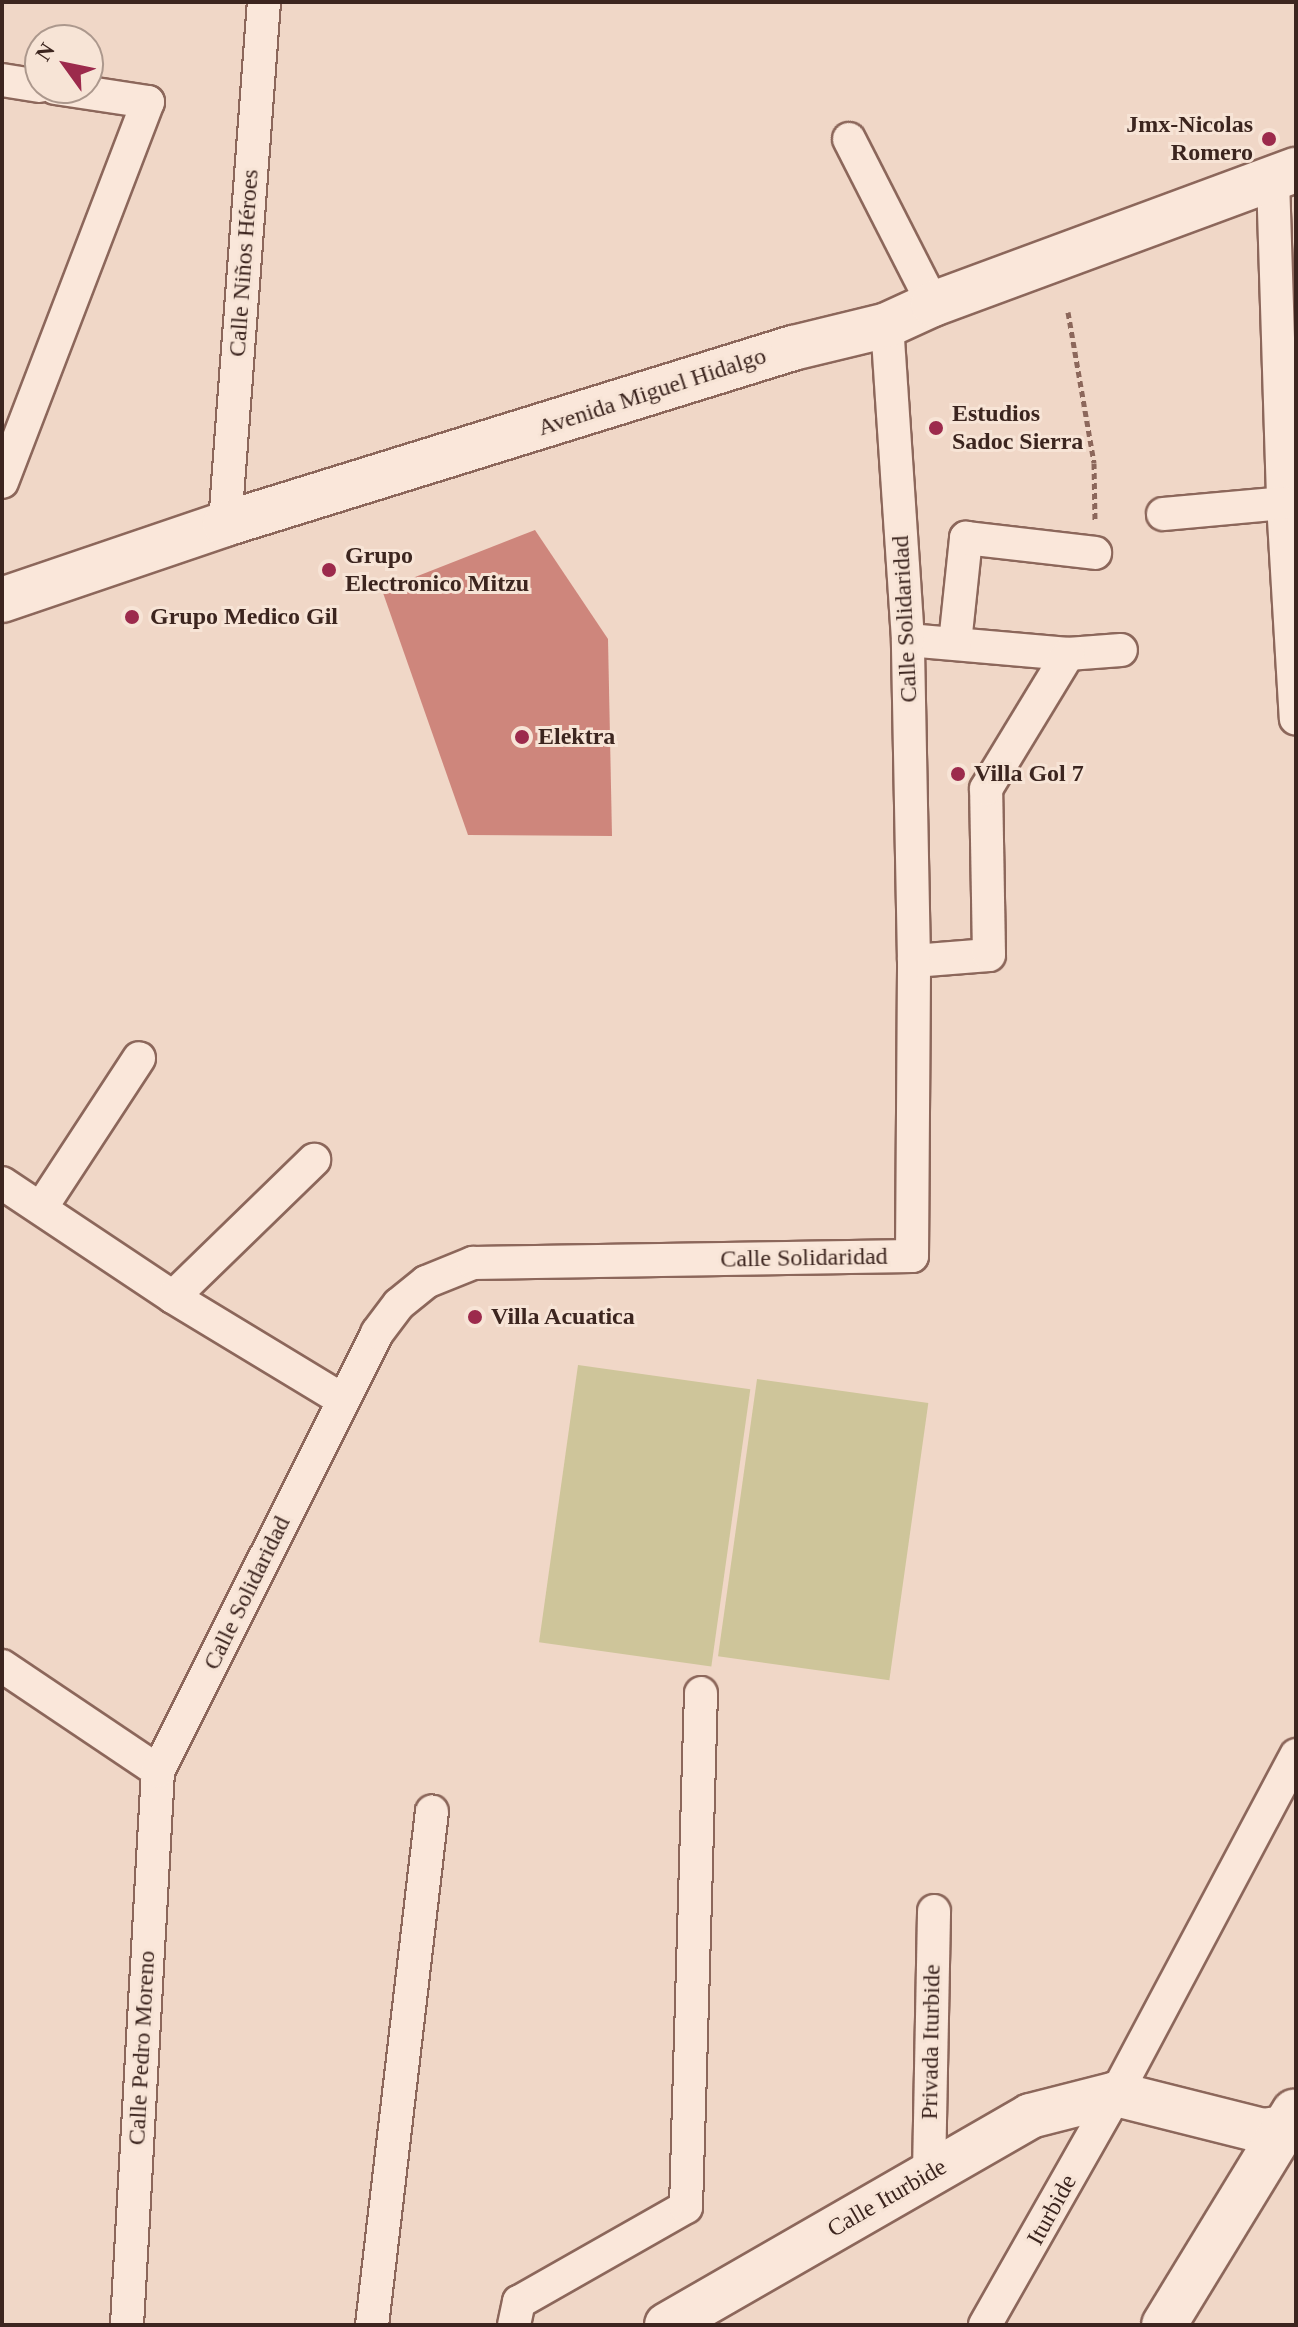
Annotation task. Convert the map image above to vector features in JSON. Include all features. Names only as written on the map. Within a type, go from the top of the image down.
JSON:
[{"type":"main road","name":"Avenida Miguel Hidalgo","points":[[2,600],[225,524],[793,348],[887,325],[933,304],[1284,175]]},
{"type":"main road","name":"Calle Iturbide","points":[[667,2325],[1030,2116],[1116,2094],[1263,2131],[1292,2126]]},
{"type":"main road","points":[[1164,2325],[1292,2126]]},
{"type":"street","name":"Calle Niños Héroes","points":[[225,524],[264,2]]},
{"type":"street","points":[[2,80],[24,83]]},
{"type":"street","points":[[2,482],[148,102],[104,95]]},
{"type":"street","points":[[849,139],[933,304]]},
{"type":"street","points":[[1284,175],[1283,503],[1296,719]]},
{"type":"street","name":"Calle Solidaridad","points":[[158,1771],[377,1333],[399,1304],[426,1282],[473,1263],[912,1256],[914,961],[908,640],[887,325]]},
{"type":"street","points":[[1163,514],[1283,503]]},
{"type":"street","points":[[955,643],[966,538],[1095,553]]},
{"type":"street","points":[[908,640],[1068,654],[1121,650]]},
{"type":"street","points":[[914,961],[989,955],[986,789],[1068,654]]},
{"type":"street","points":[[41,1208],[139,1058]]},
{"type":"street","points":[[173,1297],[314,1160]]},
{"type":"street","points":[[2,1183],[173,1297],[343,1400]]},
{"type":"street","points":[[2,1666],[158,1771]]},
{"type":"street","points":[[514,2325],[519,2302],[686,2207],[701,1693]]},
{"type":"street","points":[[1116,2094],[1296,1755]]},
{"type":"street","name":"Calle Pedro Moreno","points":[[127,2325],[158,1771]]},
{"type":"street","points":[[372,2325],[432,1811]]},
{"type":"street","name":"Privada Iturbide","points":[[929,2174],[934,1911]]},
{"type":"street","name":"Iturbide","points":[[985,2325],[1116,2094]]},
{"type":"path","points":[[1068,312],[1094,463],[1095,553]]},
{"type":"shaded area","points":[[578,1365],[750,1389],[711,1666],[539,1642]]},
{"type":"shaded area","points":[[757,1379],[928,1403],[889,1680],[718,1656]]},
{"type":"building","name":"Elektra","points":[[535,530],[608,639],[612,836],[468,835],[382,590]]},
{"type":"place","name":"Jmx-Nicolas Romero","points":[[1269,139]]},
{"type":"place","name":"Estudios Sadoc Sierra","points":[[936,428]]},
{"type":"place","name":"Grupo Electronico Mitzu","points":[[329,570]]},
{"type":"place","name":"Grupo Medico Gil","points":[[132,617]]},
{"type":"place","name":"Elektra","points":[[522,737]]},
{"type":"place","name":"Villa Gol 7","points":[[958,774]]},
{"type":"place","name":"Villa Acuatica","points":[[475,1317]]}]
